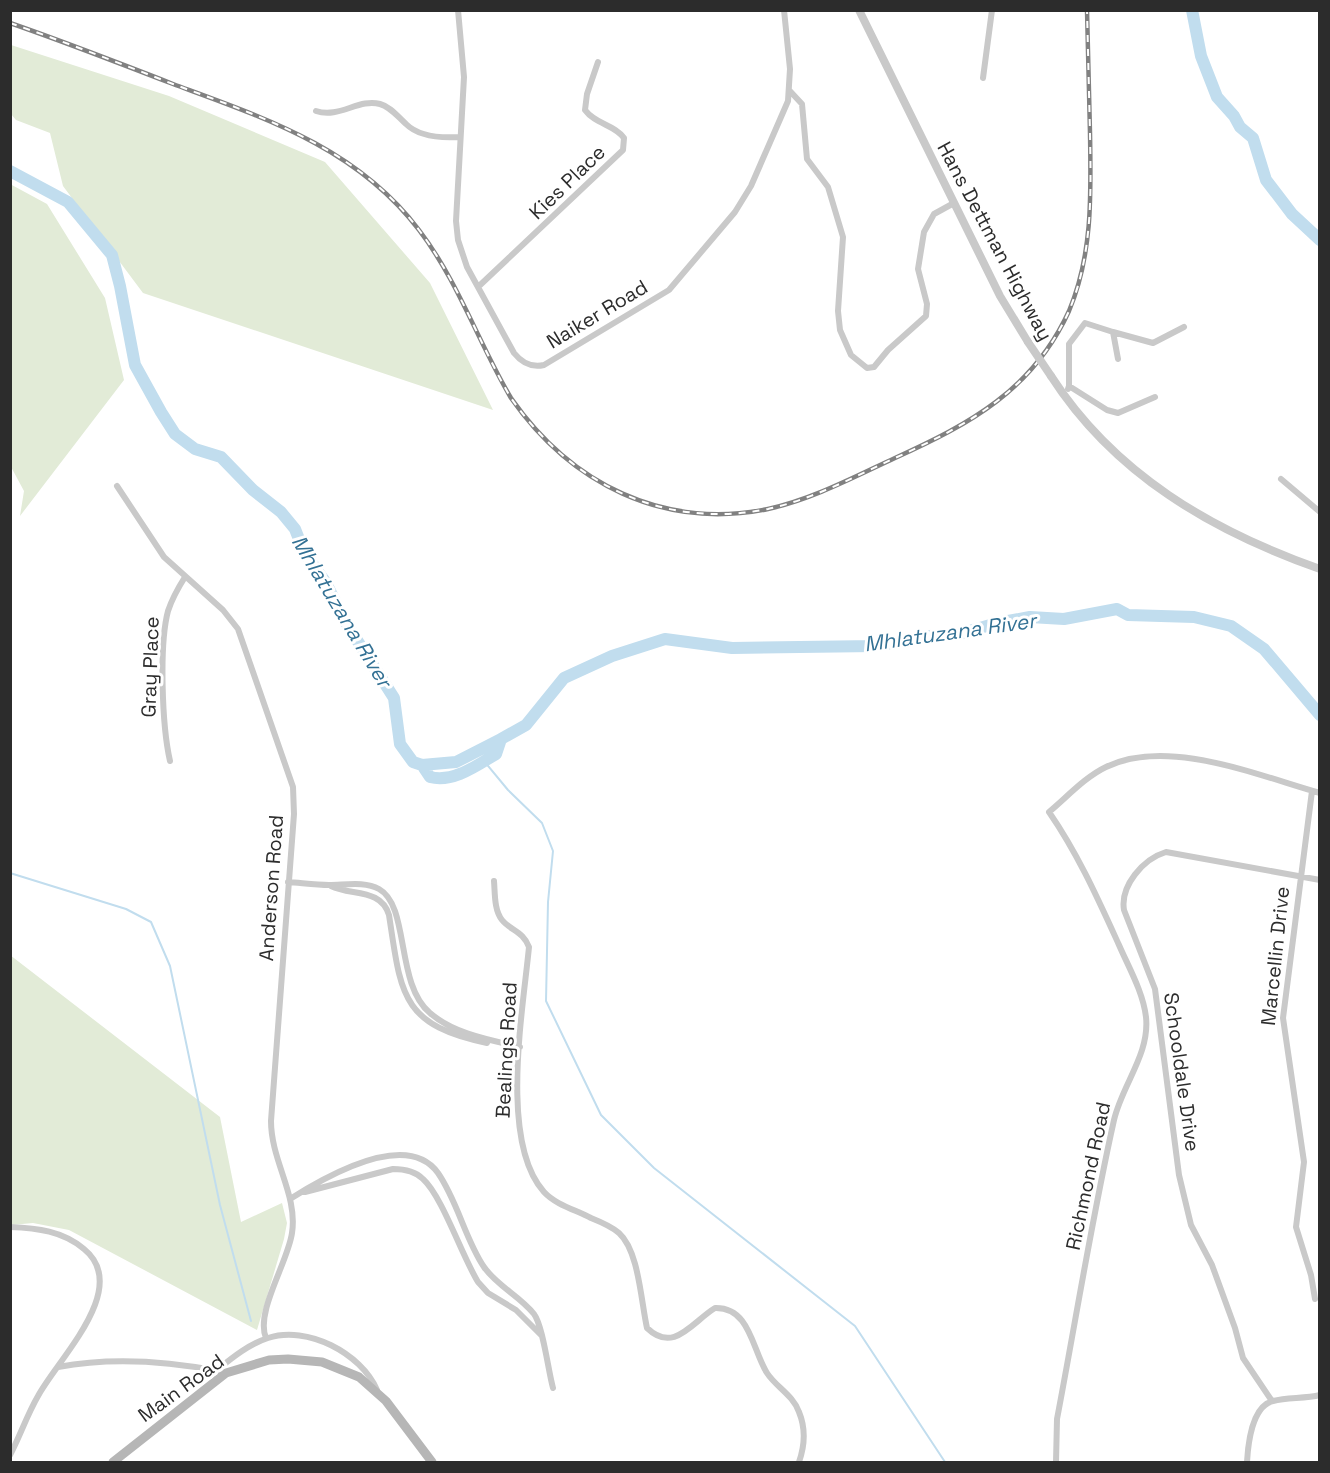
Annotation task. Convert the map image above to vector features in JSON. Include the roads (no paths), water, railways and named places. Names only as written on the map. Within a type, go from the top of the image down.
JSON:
[{"type":"main road","name":"Main Road","points":[[112,1462],[221,1371],[269,1360],[305,1359],[341,1368],[359,1377],[377,1391],[432,1462]]},
{"type":"street","name":"Naiker Road","points":[[458,10],[464,57],[456,231],[460,249],[478,287],[514,353],[524,363],[537,367],[660,296],[678,280],[742,202],[783,119],[789,90],[784,10]]},
{"type":"street","name":"Hans Dettman Highway","points":[[859,10],[1000,296],[1065,398],[1131,470],[1198,516],[1320,569]]},
{"type":"street","points":[[983,78],[992,10]]},
{"type":"street","name":"Kies Place","points":[[478,287],[623,150],[625,144],[621,134],[595,120],[585,110],[587,94],[598,62]]},
{"type":"street","points":[[789,90],[802,104],[807,159],[828,187],[843,237],[838,311],[840,330],[851,355],[867,368],[874,367],[888,350],[926,316],[927,304],[918,278],[924,232],[934,214],[954,203]]},
{"type":"street","points":[[316,111],[335,113],[377,103],[390,110],[414,130],[435,136],[459,137]]},
{"type":"street","points":[[1065,398],[1070,386],[1069,344],[1085,323],[1153,343],[1184,327]]},
{"type":"street","points":[[1113,332],[1118,359]]},
{"type":"street","points":[[1070,386],[1107,410],[1118,413],[1155,397]]},
{"type":"street","points":[[1281,479],[1319,510]]},
{"type":"street","name":"Anderson Road","points":[[117,486],[164,557],[223,610],[238,629],[287,764],[294,800],[271,1131],[276,1162],[290,1199],[292,1233],[264,1319],[263,1332],[266,1338]]},
{"type":"street","name":"Gray Place","points":[[170,761],[165,731],[165,630],[168,610],[185,577]]},
{"type":"street","name":"Richmond Road","points":[[1056,1462],[1057,1419],[1114,1116],[1140,1057],[1147,1030],[1143,1004],[1132,973],[1078,858],[1049,812],[1095,773],[1132,758],[1214,762],[1312,791]]},
{"type":"street","points":[[1312,791],[1320,794]]},
{"type":"street","name":"Marcellin Drive","points":[[1312,791],[1283,1026],[1304,1162],[1296,1227],[1311,1275],[1315,1299]]},
{"type":"street","name":"Schooldale Drive","points":[[1272,1401],[1243,1358],[1235,1328],[1212,1265],[1188,1215],[1178,1165],[1155,989],[1123,904],[1125,890],[1140,870],[1150,860],[1166,852],[1320,880]]},
{"type":"street","name":"Bealings Road","points":[[494,881],[496,904],[502,920],[524,936],[529,947],[520,1048],[518,1128],[527,1163],[539,1185],[551,1198],[606,1224],[624,1238],[633,1256],[647,1328],[652,1333],[665,1339],[679,1336],[715,1308],[729,1310],[743,1320],[767,1373],[793,1400],[799,1411],[805,1438],[799,1462]]},
{"type":"street","points":[[288,882],[328,885],[371,895],[384,903],[404,994],[414,1011],[426,1021],[464,1037],[520,1048]]},
{"type":"street","points":[[290,1199],[345,1170],[389,1155],[408,1154],[422,1159],[438,1173],[484,1267],[534,1314],[553,1388]]},
{"type":"street","points":[[302,1192],[318,1191],[393,1169],[402,1169],[418,1175],[436,1197],[478,1282],[488,1293],[516,1311],[541,1335]]},
{"type":"street","points":[[10,1227],[39,1229],[71,1239],[92,1255],[98,1268],[100,1289],[97,1300],[58,1367],[38,1395],[10,1455]]},
{"type":"street","name":"Main Road","points":[[221,1371],[236,1355],[266,1338],[294,1336],[325,1343],[347,1354],[371,1377],[377,1391]]},
{"type":"street","points":[[58,1367],[122,1362],[221,1371]]},
{"type":"street","points":[[1247,1462],[1255,1419],[1261,1407],[1272,1401],[1320,1395]]},
{"type":"waterway","points":[[1192,10],[1201,56],[1217,97],[1234,116],[1240,127],[1253,138],[1266,180],[1292,214],[1320,240]]},
{"type":"waterway","name":"Mhlatuzana River","points":[[10,171],[68,202],[112,255],[135,365],[161,412],[175,434],[195,449],[221,457],[253,490],[281,512],[295,529],[304,552],[326,583],[346,623],[394,698],[400,744],[413,762],[422,765],[430,777],[456,776],[496,754],[501,739],[526,725],[564,678],[612,656],[665,639],[732,648],[875,646],[929,636],[956,635],[997,623],[1030,617],[1064,619],[1117,609],[1128,615],[1194,617],[1231,626],[1264,649],[1320,715]]},
{"type":"waterway","name":"Mhlatuzana River","points":[[422,765],[456,762],[501,739]]},
{"type":"waterway","points":[[484,761],[508,790],[542,823],[553,851],[548,902],[546,1001],[601,1115],[654,1168],[855,1326],[945,1462]]},
{"type":"waterway","points":[[10,873],[126,909],[151,922],[170,966],[220,1205],[251,1321]]},
{"type":"railway","points":[[10,23],[242,110],[307,139],[338,157],[367,177],[419,230],[457,291],[511,398],[535,428],[562,455],[591,476],[623,494],[656,506],[692,513],[729,514],[785,505],[864,473],[923,445],[949,432],[997,401],[1037,363],[1054,339],[1069,311],[1083,268],[1090,201],[1087,10]]}]
